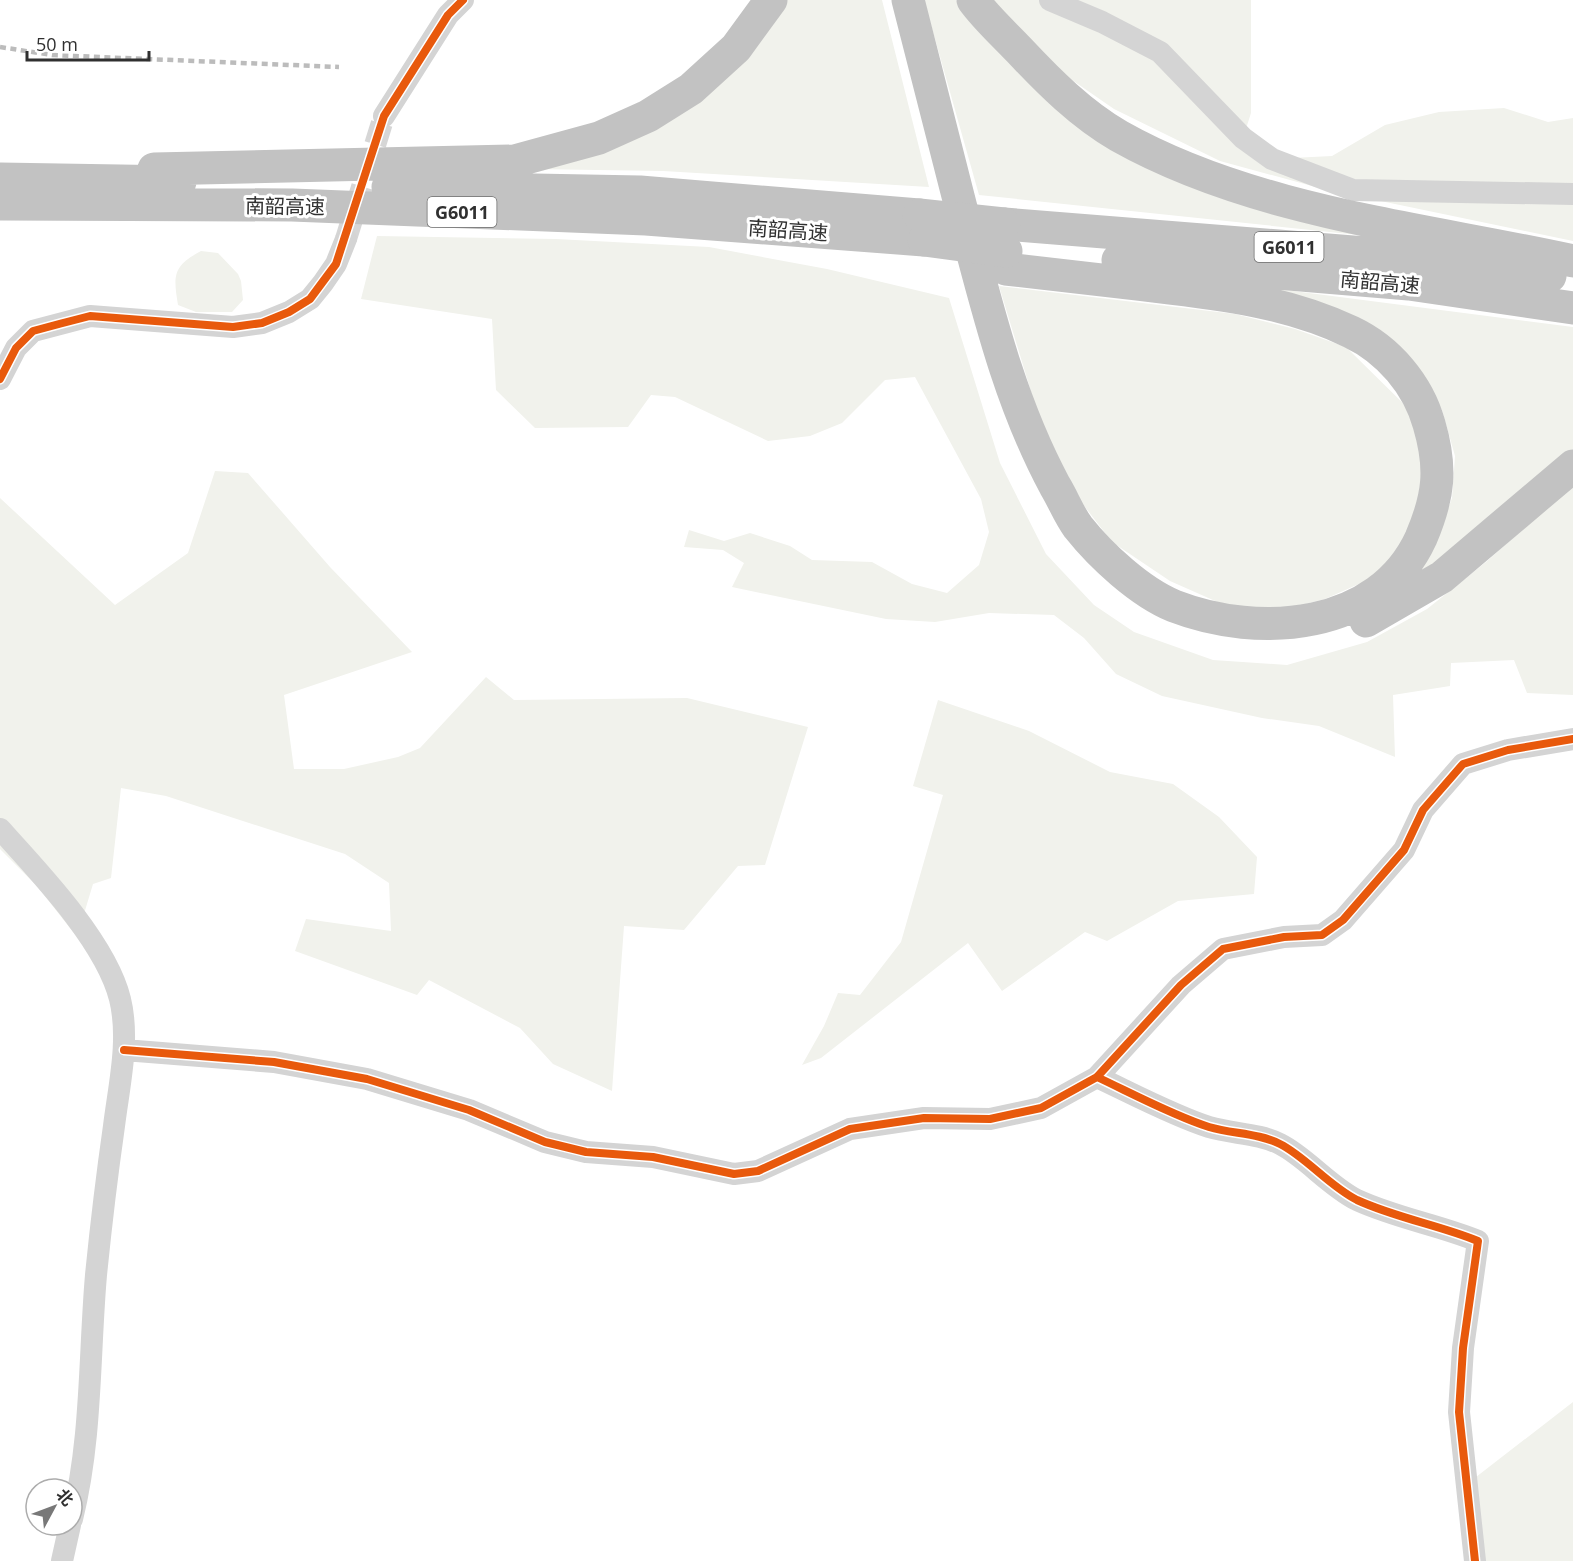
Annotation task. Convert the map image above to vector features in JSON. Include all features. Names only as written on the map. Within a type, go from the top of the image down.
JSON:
[{"type":"highway","points":[[0,173],[515,161],[599,138],[648,116],[691,89],[736,48],[771,0]]},
{"type":"highway","points":[[892,0],[963,276],[993,381],[1017,449],[1040,502],[1074,549],[1123,593],[1182,625],[1242,643],[1300,642],[1361,624],[1442,577],[1573,466]]},
{"type":"highway","points":[[908,0],[992,325],[1017,405],[1047,471],[1077,526],[1128,577],[1172,605],[1222,620],[1280,625],[1326,616],[1366,600],[1397,574],[1415,549],[1434,509],[1438,455],[1422,398],[1394,362],[1356,334],[1304,312],[1235,295],[1005,248],[922,239]]},
{"type":"highway","points":[[973,0],[1056,89],[1118,135],[1185,168],[1248,192],[1573,261]]},
{"type":"highway","name":"南韶高速","points":[[0,179],[640,192],[922,239]]},
{"type":"highway","name":"南韶高速","points":[[0,204],[292,205],[646,219],[922,239],[1409,284],[1573,308]]},
{"type":"highway","name":"南韶高速","points":[[1005,248],[1414,257],[1573,280]]},
{"type":"street","points":[[384,116],[448,15],[463,0]]},
{"type":"street","points":[[1050,0],[1102,22],[1160,52],[1243,138],[1272,159],[1353,190],[1573,194]]},
{"type":"street","points":[[0,379],[16,348],[33,331],[90,316],[233,327],[262,322],[289,312],[310,299],[323,283],[336,264],[345,239]]},
{"type":"street","points":[[124,1050],[274,1062],[367,1079],[469,1110],[545,1142],[586,1152],[653,1157],[734,1174],[767,1168],[850,1130],[924,1118],[990,1119],[1041,1108],[1097,1077],[1181,985],[1223,949],[1284,937],[1322,935],[1343,920],[1404,850],[1423,810],[1463,764],[1508,750],[1573,739]]},
{"type":"street","points":[[0,829],[81,925],[107,967],[120,999],[124,1050],[96,1275],[88,1418],[79,1477]]},
{"type":"street","points":[[1097,1077],[1209,1127],[1253,1135],[1281,1145],[1356,1200],[1478,1241],[1463,1348],[1459,1412],[1475,1561]]},
{"type":"street","points":[[62,1561],[67,1537]]},
{"type":"shaded area","points":[[786,0],[882,0],[929,187],[663,171],[531,169],[634,139]]},
{"type":"shaded area","points":[[924,0],[956,0],[977,27],[1090,134],[1416,241],[979,195]]},
{"type":"shaded area","points":[[986,0],[1251,0],[1251,113],[1243,138],[1272,159],[1332,156],[1385,125],[1439,112],[1504,108],[1548,122],[1573,118],[1573,241],[1323,189],[1220,161],[1114,109],[1046,62]]},
{"type":"shaded area","points":[[377,236],[556,239],[709,247],[827,269],[949,298],[1000,463],[1046,554],[1094,605],[1134,632],[1213,660],[1287,665],[1367,642],[1427,609],[1486,562],[1573,484],[1573,695],[1527,693],[1514,660],[1451,663],[1450,686],[1393,695],[1395,757],[1319,726],[1262,718],[1162,696],[1116,674],[1084,638],[1054,615],[989,613],[935,622],[886,619],[732,587],[744,563],[723,550],[684,547],[689,530],[724,541],[750,533],[790,546],[812,560],[872,562],[912,584],[947,593],[979,565],[989,532],[981,499],[915,377],[885,380],[842,423],[810,436],[768,441],[675,397],[651,395],[628,427],[535,428],[496,390],[492,319],[361,299]]},
{"type":"shaded area","points":[[201,251],[218,253],[238,274],[243,300],[232,312],[196,312],[178,305],[177,272],[185,262]]},
{"type":"shaded area","points":[[1239,284],[1573,327],[1573,452],[1432,569],[1364,613],[1437,538],[1452,498],[1455,456],[1442,410],[1419,371]]},
{"type":"shaded area","points":[[999,286],[1235,314],[1295,329],[1346,347],[1413,413],[1424,462],[1413,529],[1393,557],[1368,580],[1325,599],[1282,610],[1231,608],[1170,581],[1112,542],[1065,481],[1039,418]]},
{"type":"shaded area","points":[[215,471],[248,473],[330,567],[412,652],[284,695],[294,769],[344,769],[398,757],[420,748],[486,677],[514,700],[687,698],[808,727],[765,865],[738,866],[684,930],[624,926],[612,1091],[553,1064],[520,1028],[429,980],[417,995],[295,951],[306,919],[391,931],[389,883],[345,854],[166,796],[121,788],[111,878],[93,884],[77,937],[37,886],[0,849],[0,498],[115,605],[188,553]]},
{"type":"shaded area","points":[[938,700],[1029,731],[1110,772],[1173,784],[1219,817],[1257,857],[1254,894],[1178,901],[1107,941],[1085,932],[1002,991],[968,943],[821,1058],[802,1065],[824,1026],[838,993],[860,995],[901,942],[943,795],[913,786]]},
{"type":"shaded area","points":[[1573,1402],[1573,1561],[1475,1561],[1467,1484]]},
{"type":"tunnel","points":[[346,239],[384,116]]},
{"type":"railway","points":[[0,47],[52,55],[339,67]]},
{"type":"cycle path","points":[[0,379],[16,348],[33,331],[90,316],[233,327],[262,323],[289,312],[310,299],[336,264],[384,116],[448,15],[463,0]]},
{"type":"cycle path","points":[[124,1050],[274,1062],[367,1079],[469,1110],[545,1142],[586,1152],[653,1157],[734,1174],[758,1171],[850,1129],[924,1118],[990,1119],[1041,1108],[1097,1077],[1181,985],[1223,949],[1284,937],[1322,935],[1343,920],[1404,850],[1423,810],[1463,764],[1508,750],[1573,739]]},
{"type":"cycle path","points":[[1097,1077],[1167,1111],[1209,1127],[1272,1140],[1299,1156],[1357,1200],[1478,1241],[1463,1348],[1459,1412],[1475,1561]]}]
